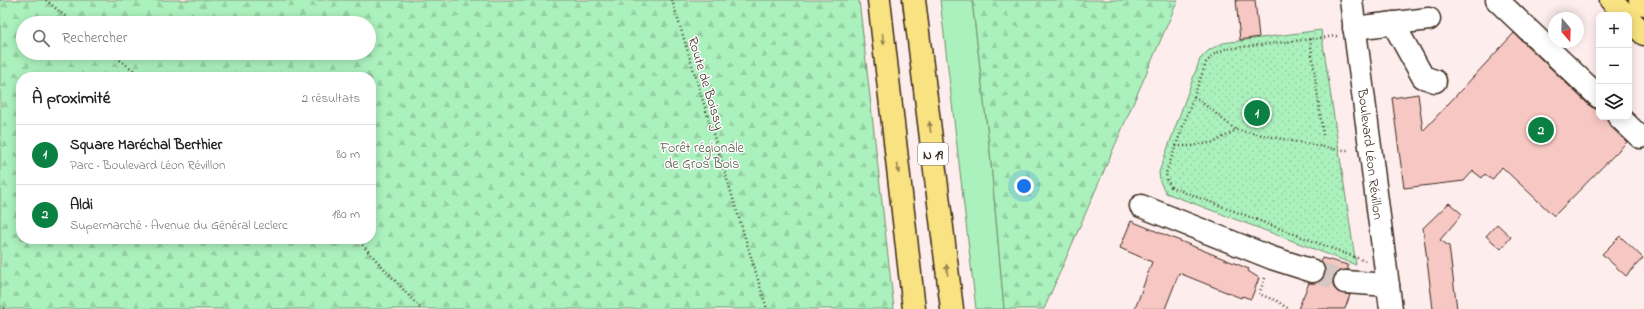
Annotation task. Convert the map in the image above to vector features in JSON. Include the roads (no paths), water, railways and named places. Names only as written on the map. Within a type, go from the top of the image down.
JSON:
[{"type":"main road","name":"N 19","points":[[879,0],[914,309]]},
{"type":"main road","name":"N 19","points":[[914,0],[952,309]]},
{"type":"main road","points":[[1611,0],[1623,12]]},
{"type":"main road","points":[[1640,0],[1644,4]]},
{"type":"main road","points":[[1632,21],[1644,34]]},
{"type":"street","name":"Boulevard Léon Révillon","points":[[1350,0],[1391,309]]},
{"type":"street","points":[[1497,0],[1596,94]]},
{"type":"street","points":[[1354,31],[1393,23],[1429,19]]},
{"type":"street","points":[[1393,23],[1423,77],[1435,81]]},
{"type":"street","points":[[1622,120],[1640,137]]},
{"type":"street","points":[[1141,206],[1272,258],[1313,271]]},
{"type":"street","points":[[1345,282],[1386,277]]},
{"type":"tunnel","points":[[1313,271],[1345,282]]},
{"type":"place","name":"Square Maréchal Berthier","points":[[1257,113]]},
{"type":"place","name":"Aldi","points":[[1541,130]]},
{"type":"park label","name":"Forêt régionale de Gros Bois","points":[[702,156]]}]
